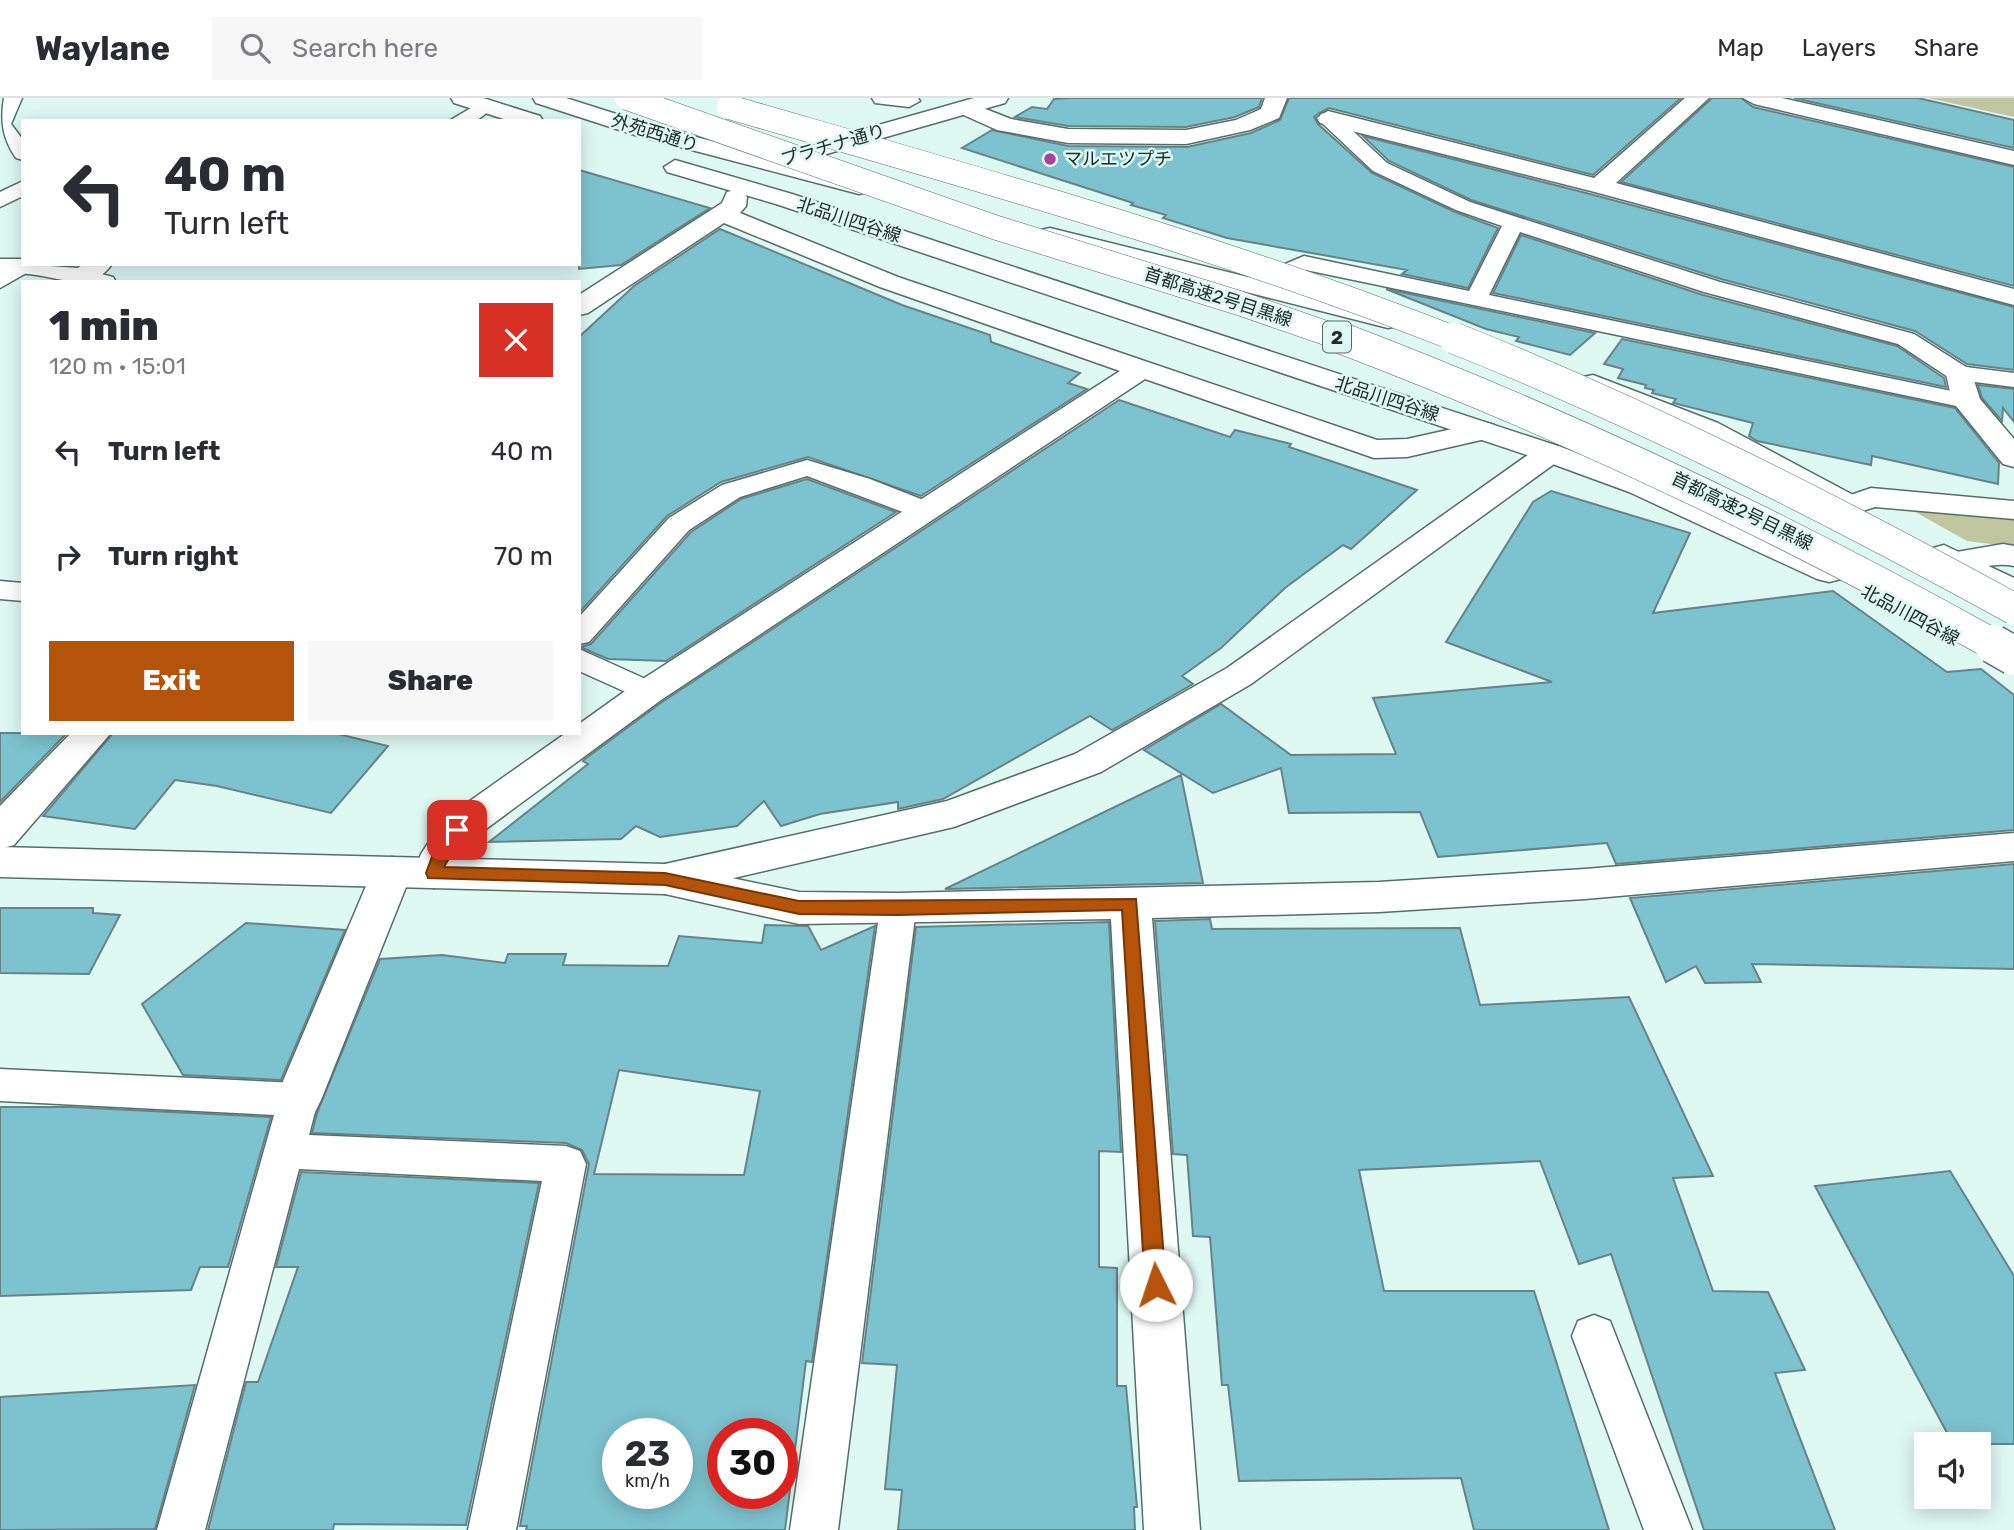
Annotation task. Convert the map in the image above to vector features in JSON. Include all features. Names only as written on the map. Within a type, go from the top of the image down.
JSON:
[{"type":"main road","points":[[463,98],[526,119]]},
{"type":"main road","name":"外苑西通り","points":[[544,98],[727,154]]},
{"type":"main road","name":"首都高速2号目黒線","points":[[627,98],[995,227],[1213,293],[1321,330],[1693,486],[1886,583],[2014,656]]},
{"type":"main road","name":"首都高速2号目黒線","points":[[700,98],[1083,212],[1330,292],[1522,365],[1678,434],[1881,535],[2014,609]]},
{"type":"main road","points":[[730,98],[802,119]]},
{"type":"main road","name":"プラチナ通り","points":[[736,184],[767,164],[997,98]]},
{"type":"main road","points":[[1310,118],[1353,98]]},
{"type":"main road","points":[[1599,186],[1698,98]]},
{"type":"main road","points":[[1754,98],[2014,158]]},
{"type":"main road","name":"プラチナ通り","points":[[877,105],[914,99]]},
{"type":"main road","points":[[463,119],[486,105]]},
{"type":"main road","points":[[965,107],[1004,125],[1068,136],[1186,137],[1242,125],[1273,105],[1310,118],[1599,186],[2014,297]]},
{"type":"main road","name":"プラチナ通り","points":[[727,154],[844,118]]},
{"type":"main road","points":[[581,306],[734,206],[736,184],[727,154]]},
{"type":"main road","name":"北品川四谷線","points":[[727,154],[1519,353],[1708,429],[2014,591]]},
{"type":"main road","name":"外苑西通り","points":[[648,159],[736,184]]},
{"type":"main road","name":"北品川四谷線","points":[[736,184],[1550,453],[1640,486],[1885,599],[2014,672]]},
{"type":"main road","points":[[722,214],[889,282],[1374,449],[1407,449],[1484,431]]},
{"type":"main road","points":[[7,272],[96,274]]},
{"type":"main road","points":[[434,873],[441,854],[457,830],[648,692],[1140,370]]},
{"type":"main road","points":[[1963,388],[2014,458]]},
{"type":"main road","points":[[665,879],[954,813],[1088,763],[1239,676],[1550,453]]},
{"type":"main road","points":[[1850,506],[1871,497],[2014,510]]},
{"type":"main road","points":[[1956,561],[2003,554],[2014,556]]},
{"type":"main road","points":[[0,835],[11,819],[91,735]]},
{"type":"main road","points":[[0,862],[665,879],[799,908],[898,909],[1404,896],[1585,884],[2014,847]]},
{"type":"main road","points":[[298,1100],[393,872]]},
{"type":"main road","points":[[1130,903],[1172,1530]]},
{"type":"lane","points":[[13,98],[2,124],[21,150]]},
{"type":"lane","points":[[1310,118],[1380,167],[1463,206],[1513,225],[1712,287],[1906,340],[1963,388]]},
{"type":"lane","points":[[0,201],[21,188]]},
{"type":"lane","points":[[1477,297],[1513,225]]},
{"type":"lane","points":[[1253,286],[1304,263],[1963,388],[2014,380]]},
{"type":"lane","points":[[581,633],[679,524],[731,491],[807,468],[861,485],[926,511]]},
{"type":"lane","points":[[0,590],[21,592]]},
{"type":"lane","points":[[581,660],[648,692]]},
{"type":"lane","points":[[814,1530],[898,909]]},
{"type":"lane","points":[[0,1085],[298,1100],[181,1530]]},
{"type":"lane","points":[[283,1151],[566,1164],[492,1530]]},
{"type":"lane","points":[[1594,1336],[1668,1530]]},
{"type":"green space","points":[[1928,98],[2014,98],[2014,117]]},
{"type":"green space","points":[[1910,509],[2014,515],[2014,547],[1967,541]]},
{"type":"building","points":[[1262,98],[1259,107],[1235,117],[1186,127],[1068,126],[1015,117],[1032,107],[1047,109],[1054,99]]},
{"type":"building","points":[[1289,98],[1681,98],[1593,175],[1329,108],[1314,117],[1318,124],[1372,173],[1455,212],[1498,228],[1468,288],[1402,274],[1407,270],[1227,238],[1163,218],[1166,215],[1131,205],[1133,203],[962,148],[992,130],[1068,146],[1187,147],[1251,133],[1280,120]]},
{"type":"building","points":[[1712,98],[1741,98],[1753,107],[2014,167],[2014,286],[1621,182]]},
{"type":"building","points":[[1794,98],[1918,98],[2014,120],[2014,148]]},
{"type":"building","points":[[1363,136],[2014,307],[2014,370],[1967,364],[1915,331],[1721,279],[1471,200],[1389,161]]},
{"type":"building","points":[[581,171],[710,208],[621,265],[579,269]]},
{"type":"building","points":[[720,229],[902,305],[990,335],[991,342],[1080,373],[1068,383],[1087,389],[921,496],[808,457],[721,482],[667,516],[581,611],[581,335],[634,286]]},
{"type":"building","points":[[1521,235],[1703,295],[1897,346],[1944,378],[1946,387],[1493,293]]},
{"type":"building","points":[[1386,289],[1595,333],[1570,355],[1516,341],[1519,337],[1486,329]]},
{"type":"building","points":[[1622,339],[1955,408],[1999,463],[1998,484],[1872,456],[1871,465],[1757,441],[1749,436],[1753,423],[1673,403],[1676,399],[1652,393],[1654,390],[1645,388],[1646,385],[1618,378],[1623,369],[1604,364]]},
{"type":"building","points":[[1978,385],[2014,389],[2014,422],[2003,408],[2002,421],[1982,398]]},
{"type":"building","points":[[1119,400],[1230,437],[1235,430],[1291,444],[1289,447],[1417,490],[1351,549],[1343,545],[1285,588],[1221,648],[1182,676],[1193,684],[1112,730],[1090,716],[943,799],[898,809],[898,802],[820,814],[781,826],[764,801],[737,826],[660,837],[636,826],[621,839],[489,842],[588,764],[583,761],[585,759],[662,702]]},
{"type":"building","points":[[807,479],[896,512],[666,661],[608,659],[581,647],[591,644],[691,532],[741,499]]},
{"type":"building","points":[[1551,491],[1690,533],[1653,613],[1833,591],[1947,672],[1981,669],[2014,695],[2014,830],[1616,864],[1607,843],[1438,857],[1420,812],[1289,813],[1281,768],[1213,793],[1144,750],[1221,704],[1291,755],[1396,754],[1373,698],[1552,682],[1446,642],[1533,502]]},
{"type":"building","points":[[0,733],[65,735],[0,802]]},
{"type":"building","points":[[111,735],[342,735],[388,746],[331,813],[217,786],[175,780],[135,829],[43,816]]},
{"type":"building","points":[[1181,775],[1203,883],[945,889]]},
{"type":"building","points":[[2014,864],[2014,969],[1752,964],[1761,982],[1705,983],[1696,966],[1666,982],[1630,898]]},
{"type":"building","points":[[0,908],[93,908],[93,913],[120,915],[89,974],[0,973]]},
{"type":"building","points":[[1210,919],[1212,929],[1460,928],[1480,1005],[1629,997],[1713,1176],[1673,1178],[1713,1291],[1768,1292],[1805,1370],[1775,1373],[1835,1530],[1704,1530],[1611,1254],[1579,1264],[1540,1161],[1359,1170],[1384,1291],[1534,1291],[1609,1530],[1474,1530],[1461,1478],[1239,1481],[1228,1385],[1222,1385],[1210,1237],[1193,1236],[1187,1155],[1173,1154],[1155,921]]},
{"type":"building","points":[[1109,922],[1121,1152],[1099,1151],[1099,1267],[1117,1268],[1117,1386],[1126,1386],[1137,1507],[1134,1507],[1135,1530],[898,1530],[902,1490],[885,1489],[897,1365],[862,1363],[916,927]]},
{"type":"building","points":[[246,923],[345,930],[281,1080],[183,1075],[142,1004]]},
{"type":"building","points":[[765,925],[808,926],[821,950],[875,926],[812,1362],[806,1361],[798,1425],[798,1418],[707,1418],[707,1509],[788,1509],[785,1530],[526,1530],[527,1526],[520,1526],[589,1164],[582,1150],[566,1143],[312,1133],[317,1113],[380,959],[442,955],[505,963],[508,954],[566,954],[563,965],[668,966],[679,936],[762,943]],"holes":[[[619,1070],[760,1091],[744,1175],[594,1174]]]},
{"type":"building","points":[[0,1107],[71,1107],[271,1117],[228,1267],[200,1267],[191,1290],[0,1296]]},
{"type":"building","points":[[1950,1171],[2014,1276],[2014,1444],[1991,1444],[1991,1432],[1947,1432],[1815,1186]]},
{"type":"building","points":[[301,1172],[539,1183],[466,1525],[334,1524],[333,1530],[208,1530],[246,1382],[258,1382],[298,1267],[276,1267]]},
{"type":"building","points":[[195,1385],[155,1529],[0,1530],[0,1397]]},
{"type":"place","name":"マルエツプチ","points":[[1050,159]]},
{"type":"route","points":[[457,830],[441,854],[434,873],[665,879],[799,908],[898,909],[1130,903],[1156,1285]]}]
